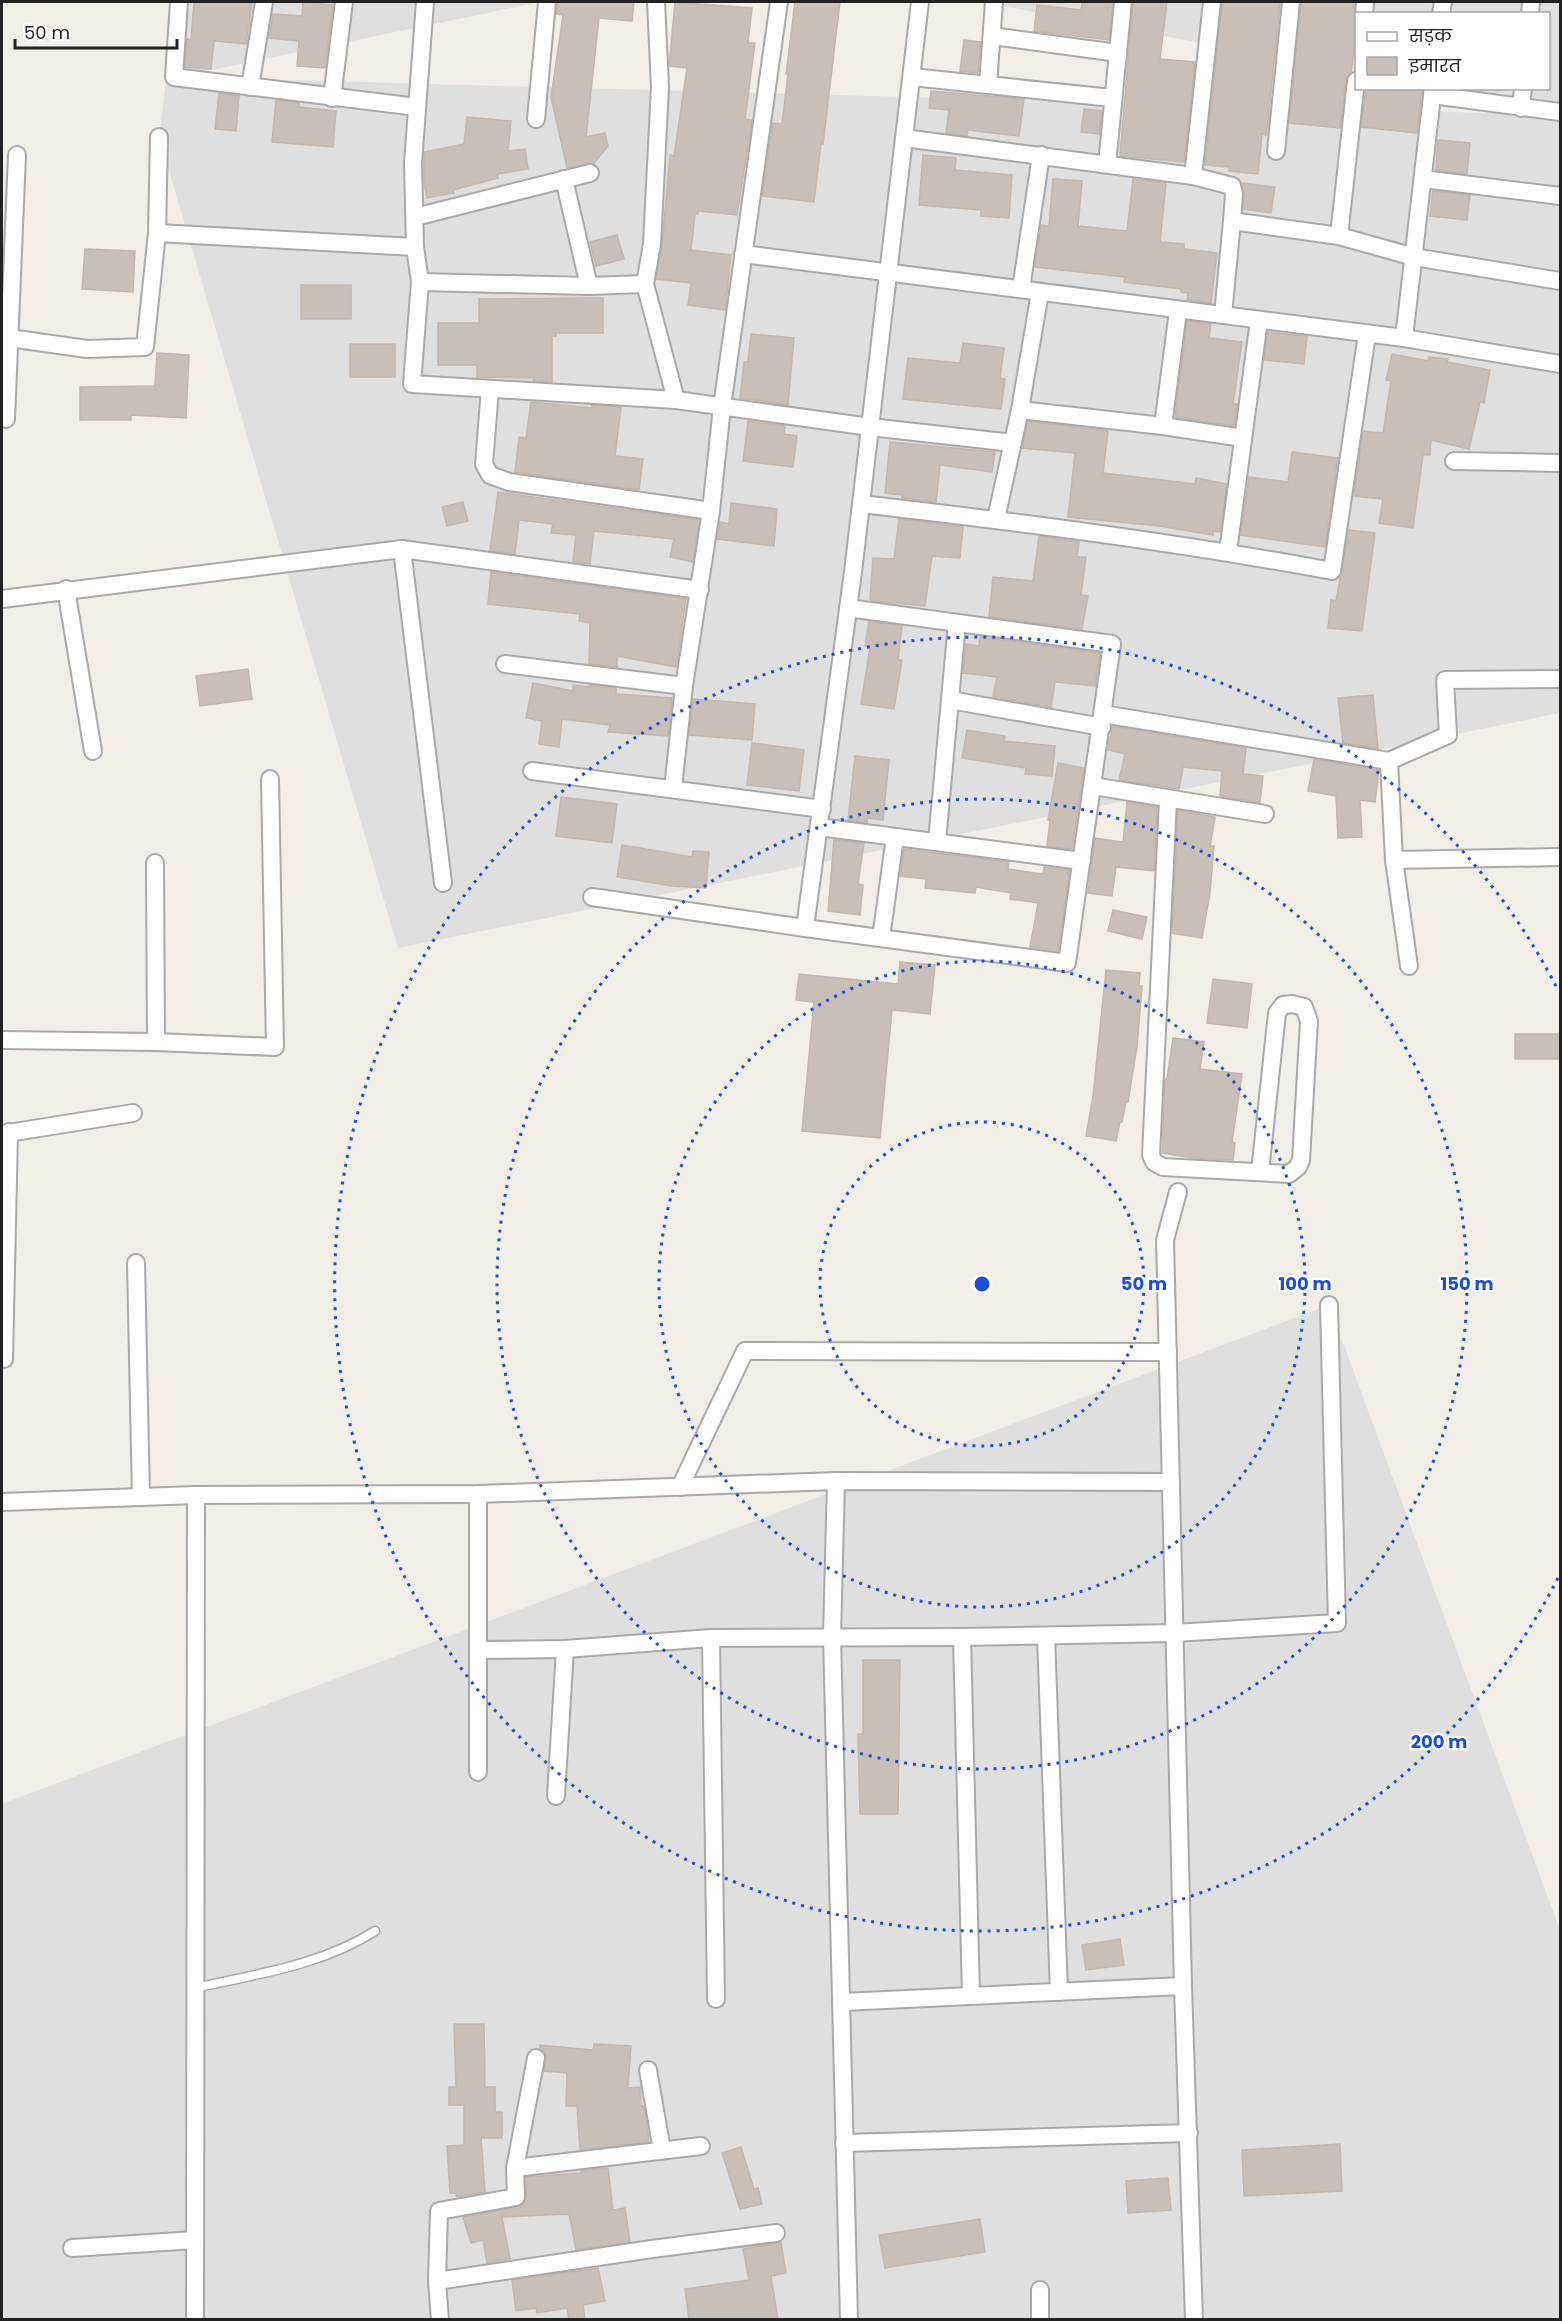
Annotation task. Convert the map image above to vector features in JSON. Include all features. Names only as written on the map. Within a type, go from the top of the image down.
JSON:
[{"type":"street","points":[[180,2],[174,77],[417,107]]},
{"type":"street","points":[[250,87],[264,2]]},
{"type":"street","points":[[332,98],[344,2]]},
{"type":"street","points":[[425,2],[413,163],[416,247],[420,282],[411,384],[676,400],[870,427],[1013,443]]},
{"type":"street","points":[[536,119],[544,2]]},
{"type":"street","points":[[656,2],[660,87],[652,244],[645,284],[676,400]]},
{"type":"street","points":[[673,789],[684,686],[711,511],[722,407],[779,2]]},
{"type":"street","points":[[805,928],[861,504],[920,2]]},
{"type":"street","points":[[988,84],[994,2]]},
{"type":"street","points":[[1107,164],[1123,2]]},
{"type":"street","points":[[1193,176],[1212,2]]},
{"type":"street","points":[[1276,151],[1291,2]]},
{"type":"street","points":[[992,36],[1118,53]]},
{"type":"street","points":[[912,77],[1112,98]]},
{"type":"street","points":[[1339,236],[1355,90]]},
{"type":"street","points":[[1521,108],[1523,90]]},
{"type":"street","points":[[1404,338],[1432,92],[1521,108],[1560,112]]},
{"type":"street","points":[[5,338],[87,349],[145,347],[157,233],[159,137]]},
{"type":"street","points":[[904,138],[1193,176],[1232,186],[1233,221],[1223,315]]},
{"type":"street","points":[[6,419],[5,338],[17,155]]},
{"type":"street","points":[[1021,289],[1041,155]]},
{"type":"street","points":[[415,217],[590,173]]},
{"type":"street","points":[[564,179],[589,286]]},
{"type":"street","points":[[1423,179],[1560,196]]},
{"type":"street","points":[[1233,221],[1339,236],[1414,257],[1560,281]]},
{"type":"street","points":[[157,233],[416,247]]},
{"type":"street","points":[[743,254],[1404,338],[1560,364]]},
{"type":"street","points":[[420,282],[589,286],[645,284]]},
{"type":"street","points":[[996,519],[1020,410],[1040,292]]},
{"type":"street","points":[[1163,426],[1178,311]]},
{"type":"street","points":[[1228,552],[1259,320]]},
{"type":"street","points":[[861,504],[996,519],[1228,552],[1332,571],[1367,334]]},
{"type":"street","points":[[490,389],[484,464],[490,475],[509,482],[711,511]]},
{"type":"street","points":[[1020,410],[1163,426],[1243,438]]},
{"type":"street","points":[[1454,461],[1560,464]]},
{"type":"street","points":[[2,599],[66,589],[402,549],[700,590]]},
{"type":"street","points":[[402,549],[443,883]]},
{"type":"street","points":[[66,589],[93,751]]},
{"type":"street","points":[[592,897],[1067,963],[1112,644],[848,608]]},
{"type":"street","points":[[937,842],[957,623]]},
{"type":"street","points":[[505,664],[684,686]]},
{"type":"street","points":[[950,700],[1389,761],[1448,735],[1444,680],[1560,679]]},
{"type":"street","points":[[1389,761],[1394,860],[1409,966]]},
{"type":"street","points":[[532,771],[822,809]]},
{"type":"street","points":[[2,1040],[156,1042],[275,1047],[270,779]]},
{"type":"street","points":[[1093,786],[1265,814]]},
{"type":"street","points":[[1168,800],[1151,1155],[1154,1162],[1163,1167],[1289,1174],[1298,1167],[1301,1160],[1309,1021],[1304,1007],[1292,1004],[1283,1005],[1277,1013],[1260,1172]]},
{"type":"street","points":[[819,827],[1082,861]]},
{"type":"street","points":[[880,938],[895,837]]},
{"type":"street","points":[[1394,860],[1560,857]]},
{"type":"street","points":[[155,863],[156,1042]]},
{"type":"street","points":[[4,1359],[5,1133],[133,1113]]},
{"type":"street","points":[[1178,1192],[1165,1240],[1183,1986],[1194,2319]]},
{"type":"street","points":[[135,1263],[141,1497]]},
{"type":"street","points":[[478,1650],[565,1649],[711,1638],[1175,1633],[1337,1623],[1329,1305]]},
{"type":"street","points":[[680,1487],[745,1351],[1168,1352]]},
{"type":"street","points":[[2,1502],[196,1495],[478,1494],[836,1481],[1171,1482]]},
{"type":"street","points":[[836,1481],[832,1636],[843,2002],[849,2319]]},
{"type":"street","points":[[478,1494],[478,1772]]},
{"type":"street","points":[[195,2319],[196,1495]]},
{"type":"street","points":[[1046,1636],[1059,1992]]},
{"type":"street","points":[[962,1637],[971,1996]]},
{"type":"street","points":[[711,1638],[716,1999]]},
{"type":"street","points":[[556,1796],[565,1649]]},
{"type":"street","points":[[843,2002],[1183,1986]]},
{"type":"street","points":[[440,2319],[437,2281],[439,2211],[516,2197],[515,2168],[536,2058]]},
{"type":"street","points":[[648,2070],[662,2150]]},
{"type":"street","points":[[844,2143],[1189,2133]]},
{"type":"street","points":[[515,2168],[701,2146]]},
{"type":"street","points":[[437,2281],[776,2233]]},
{"type":"street","points":[[72,2247],[195,2240]]},
{"type":"street","points":[[1040,2289],[1040,2319]]},
{"type":"lane","points":[[195,1988],[299,1964],[356,1943],[375,1931]]},
{"type":"shaded area","points":[[176,2],[540,2],[178,77],[1560,115],[1560,713],[398,948],[159,137]]},
{"type":"shaded area","points":[[981,2],[1560,2],[1560,110],[1450,90],[1550,90],[1550,12],[1355,12],[1355,72]]},
{"type":"shaded area","points":[[1329,1305],[1560,1930],[1560,2319],[2,2320],[2,1804]]},
{"type":"building","points":[[194,2],[252,2],[246,44],[214,41],[211,69],[185,67],[187,39],[191,40]]},
{"type":"building","points":[[303,2],[333,5],[325,68],[297,66],[299,41],[269,38],[273,14],[302,16]]},
{"type":"building","points":[[557,2],[634,2],[632,21],[599,18],[586,137],[605,133],[608,146],[594,163],[567,168],[551,97],[563,15],[556,14]]},
{"type":"building","points":[[675,2],[752,8],[748,43],[755,43],[745,119],[752,120],[737,215],[698,211],[698,214],[695,214],[691,250],[731,255],[725,310],[688,305],[691,283],[656,279],[662,245],[670,155],[674,156],[687,68],[669,66]]},
{"type":"building","points":[[795,2],[840,2],[814,202],[762,196],[773,123],[782,124]]},
{"type":"building","points":[[1082,2],[1113,2],[1109,40],[1034,31],[1037,5],[1081,10]]},
{"type":"building","points":[[1133,2],[1167,2],[1160,59],[1195,62],[1184,162],[1120,156]]},
{"type":"building","points":[[1222,2],[1280,2],[1268,121],[1266,135],[1262,134],[1258,174],[1229,171],[1229,167],[1205,165]]},
{"type":"building","points":[[1301,2],[1354,2],[1355,45],[1351,72],[1346,80],[1340,128],[1289,123]]},
{"type":"building","points":[[964,40],[981,42],[978,73],[960,71]]},
{"type":"building","points":[[1366,90],[1422,90],[1417,133],[1361,127]]},
{"type":"building","points":[[931,91],[1024,99],[1019,136],[968,130],[967,136],[946,133],[949,110],[929,108]]},
{"type":"building","points":[[219,93],[239,96],[236,131],[215,129]]},
{"type":"building","points":[[276,100],[299,103],[299,107],[336,111],[333,147],[272,142]]},
{"type":"building","points":[[1084,109],[1102,111],[1099,134],[1081,132]]},
{"type":"building","points":[[467,117],[511,121],[508,151],[525,149],[528,169],[498,174],[498,178],[453,190],[454,193],[427,198],[424,183],[424,152],[464,144]]},
{"type":"building","points":[[1438,140],[1470,143],[1467,174],[1436,170]]},
{"type":"building","points":[[923,155],[956,158],[955,170],[1012,175],[1009,218],[981,216],[981,210],[919,205]]},
{"type":"building","points":[[1053,179],[1082,181],[1078,226],[1127,231],[1133,179],[1166,183],[1160,242],[1184,244],[1184,249],[1217,253],[1211,303],[1187,300],[1188,293],[1181,292],[1181,289],[1124,282],[1125,277],[1035,267],[1041,225],[1049,226]]},
{"type":"building","points":[[1242,183],[1275,187],[1271,213],[1243,209]]},
{"type":"building","points":[[1433,191],[1470,195],[1467,220],[1430,216]]},
{"type":"building","points":[[617,235],[624,259],[596,266],[590,242]]},
{"type":"building","points":[[85,249],[135,251],[133,292],[82,289]]},
{"type":"building","points":[[301,285],[351,285],[351,319],[301,319]]},
{"type":"building","points":[[603,298],[603,333],[556,333],[556,336],[552,336],[552,382],[533,381],[534,378],[477,377],[477,365],[438,365],[438,323],[479,323],[479,299]]},
{"type":"building","points":[[1187,321],[1211,324],[1209,338],[1242,342],[1233,404],[1237,404],[1234,426],[1175,417]]},
{"type":"building","points":[[1268,332],[1307,336],[1304,364],[1264,360]]},
{"type":"building","points":[[751,334],[794,338],[788,405],[740,398],[744,362],[748,362]]},
{"type":"building","points":[[963,343],[1004,348],[1000,378],[1005,379],[1001,409],[903,399],[908,358],[960,363]]},
{"type":"building","points":[[350,344],[395,344],[395,377],[350,377]]},
{"type":"building","points":[[157,353],[189,355],[186,418],[131,415],[131,420],[80,420],[80,387],[155,386]]},
{"type":"building","points":[[1392,354],[1428,361],[1429,357],[1448,359],[1447,362],[1490,370],[1484,403],[1480,402],[1469,449],[1431,440],[1430,455],[1423,455],[1413,528],[1379,523],[1383,499],[1354,496],[1363,431],[1383,433],[1391,381],[1386,380]]},
{"type":"building","points":[[531,402],[592,408],[592,405],[621,407],[615,456],[643,459],[639,490],[515,472],[519,437],[526,438]]},
{"type":"building","points":[[748,421],[785,426],[784,434],[797,436],[793,467],[743,461]]},
{"type":"building","points":[[1028,421],[1108,431],[1103,473],[1195,484],[1196,478],[1227,484],[1220,532],[1213,531],[1213,535],[1159,526],[1068,517],[1075,453],[1022,448]]},
{"type":"building","points":[[890,442],[995,452],[992,472],[940,465],[936,502],[902,498],[902,495],[885,493]]},
{"type":"building","points":[[1292,452],[1338,458],[1325,547],[1241,535],[1249,477],[1288,482]]},
{"type":"building","points":[[498,492],[699,520],[693,562],[670,557],[674,539],[594,531],[590,564],[573,562],[576,535],[551,533],[553,524],[519,520],[515,554],[490,551]]},
{"type":"building","points":[[463,502],[468,521],[447,526],[442,507]]},
{"type":"building","points":[[731,503],[777,509],[774,546],[717,539],[720,522],[729,524]]},
{"type":"building","points":[[899,519],[963,527],[960,558],[932,556],[925,606],[870,599],[873,558],[894,559]]},
{"type":"building","points":[[1349,530],[1375,533],[1362,631],[1328,628],[1331,600],[1336,601]]},
{"type":"building","points":[[1039,536],[1079,542],[1077,557],[1086,557],[1081,595],[1088,596],[1082,629],[989,617],[993,577],[1033,581]]},
{"type":"building","points":[[491,572],[686,599],[676,667],[617,656],[617,667],[589,664],[590,623],[579,621],[580,614],[488,604]]},
{"type":"building","points":[[869,621],[902,626],[898,660],[902,660],[894,709],[861,704],[870,647],[865,646]]},
{"type":"building","points":[[980,637],[1100,653],[1095,686],[1055,682],[1051,707],[993,697],[997,677],[963,673],[966,644],[979,646]]},
{"type":"building","points":[[248,669],[252,699],[200,706],[196,676]]},
{"type":"building","points":[[533,683],[573,691],[573,685],[589,687],[589,685],[616,688],[616,694],[672,698],[668,736],[608,732],[610,725],[562,719],[559,747],[539,744],[542,721],[526,718]]},
{"type":"building","points":[[1373,695],[1378,749],[1343,743],[1338,698]]},
{"type":"building","points":[[693,699],[755,704],[752,740],[689,735]]},
{"type":"building","points":[[1112,726],[1246,748],[1243,774],[1263,776],[1260,803],[1220,796],[1222,771],[1183,767],[1179,789],[1119,780],[1125,754],[1108,750]]},
{"type":"building","points":[[967,730],[1005,736],[1004,741],[1055,746],[1052,776],[1025,774],[1026,768],[962,758]]},
{"type":"building","points":[[752,743],[804,750],[799,791],[747,785]]},
{"type":"building","points":[[855,756],[889,760],[883,820],[867,818],[867,823],[848,820]]},
{"type":"building","points":[[1314,759],[1379,770],[1375,802],[1360,800],[1362,837],[1338,838],[1336,796],[1308,791]]},
{"type":"building","points":[[1058,763],[1084,768],[1072,849],[1047,846],[1050,820],[1048,820]]},
{"type":"building","points":[[561,797],[617,804],[612,843],[556,836]]},
{"type":"building","points":[[1127,802],[1157,807],[1154,871],[1116,867],[1112,896],[1088,893],[1095,838],[1123,842]]},
{"type":"building","points":[[1178,810],[1215,817],[1210,846],[1214,846],[1210,893],[1202,938],[1172,933]]},
{"type":"building","points":[[834,840],[864,843],[858,884],[863,885],[860,915],[828,911]]},
{"type":"building","points":[[622,845],[692,857],[693,851],[709,852],[706,888],[672,886],[617,877]]},
{"type":"building","points":[[904,849],[1009,862],[1008,869],[1043,874],[1044,867],[1070,870],[1058,951],[1030,947],[1038,903],[1010,899],[1011,893],[976,887],[975,893],[925,888],[926,879],[900,876]]},
{"type":"building","points":[[1113,910],[1147,917],[1142,939],[1108,931]]},
{"type":"building","points":[[900,962],[935,965],[930,1014],[892,1010],[880,1138],[802,1131],[814,1002],[796,1000],[799,974],[898,984]]},
{"type":"building","points":[[1106,970],[1140,973],[1139,986],[1142,986],[1137,1047],[1128,1102],[1126,1101],[1116,1141],[1086,1136],[1093,1096]]},
{"type":"building","points":[[1213,979],[1252,984],[1247,1028],[1207,1023]]},
{"type":"building","points":[[1515,1034],[1560,1034],[1560,1059],[1515,1059]]},
{"type":"building","points":[[1173,1038],[1204,1042],[1200,1069],[1242,1074],[1232,1142],[1235,1143],[1233,1160],[1193,1158],[1162,1153],[1165,1079],[1167,1079]]},
{"type":"building","points":[[863,1660],[900,1660],[898,1814],[860,1814],[858,1734],[863,1734]]},
{"type":"building","points":[[1120,1939],[1124,1965],[1086,1970],[1082,1945]]},
{"type":"building","points":[[454,2024],[484,2024],[485,2087],[495,2087],[495,2112],[502,2112],[502,2138],[481,2138],[485,2192],[457,2197],[455,2193],[450,2193],[447,2146],[464,2145],[464,2105],[449,2105],[449,2087],[456,2087]]},
{"type":"building","points":[[594,2044],[631,2046],[628,2088],[640,2087],[641,2106],[644,2106],[649,2142],[580,2150],[577,2106],[566,2106],[567,2073],[544,2071],[546,2055],[540,2045],[593,2050]]},
{"type":"building","points":[[1340,2144],[1342,2191],[1244,2196],[1242,2150]]},
{"type":"building","points":[[741,2147],[754,2189],[758,2188],[762,2204],[740,2209],[722,2153]]},
{"type":"building","points":[[608,2168],[613,2210],[625,2208],[630,2242],[576,2250],[569,2214],[502,2217],[510,2259],[487,2263],[483,2240],[471,2243],[463,2217],[522,2206],[526,2197],[526,2177],[582,2173],[581,2171]]},
{"type":"building","points":[[1168,2178],[1171,2210],[1128,2213],[1126,2181]]},
{"type":"building","points":[[980,2219],[985,2252],[885,2268],[879,2235]]},
{"type":"building","points":[[781,2242],[786,2273],[771,2276],[778,2319],[689,2319],[685,2289],[749,2280],[743,2249]]},
{"type":"building","points":[[598,2268],[605,2301],[583,2305],[585,2319],[569,2319],[567,2308],[537,2313],[536,2308],[516,2311],[512,2280]]}]
